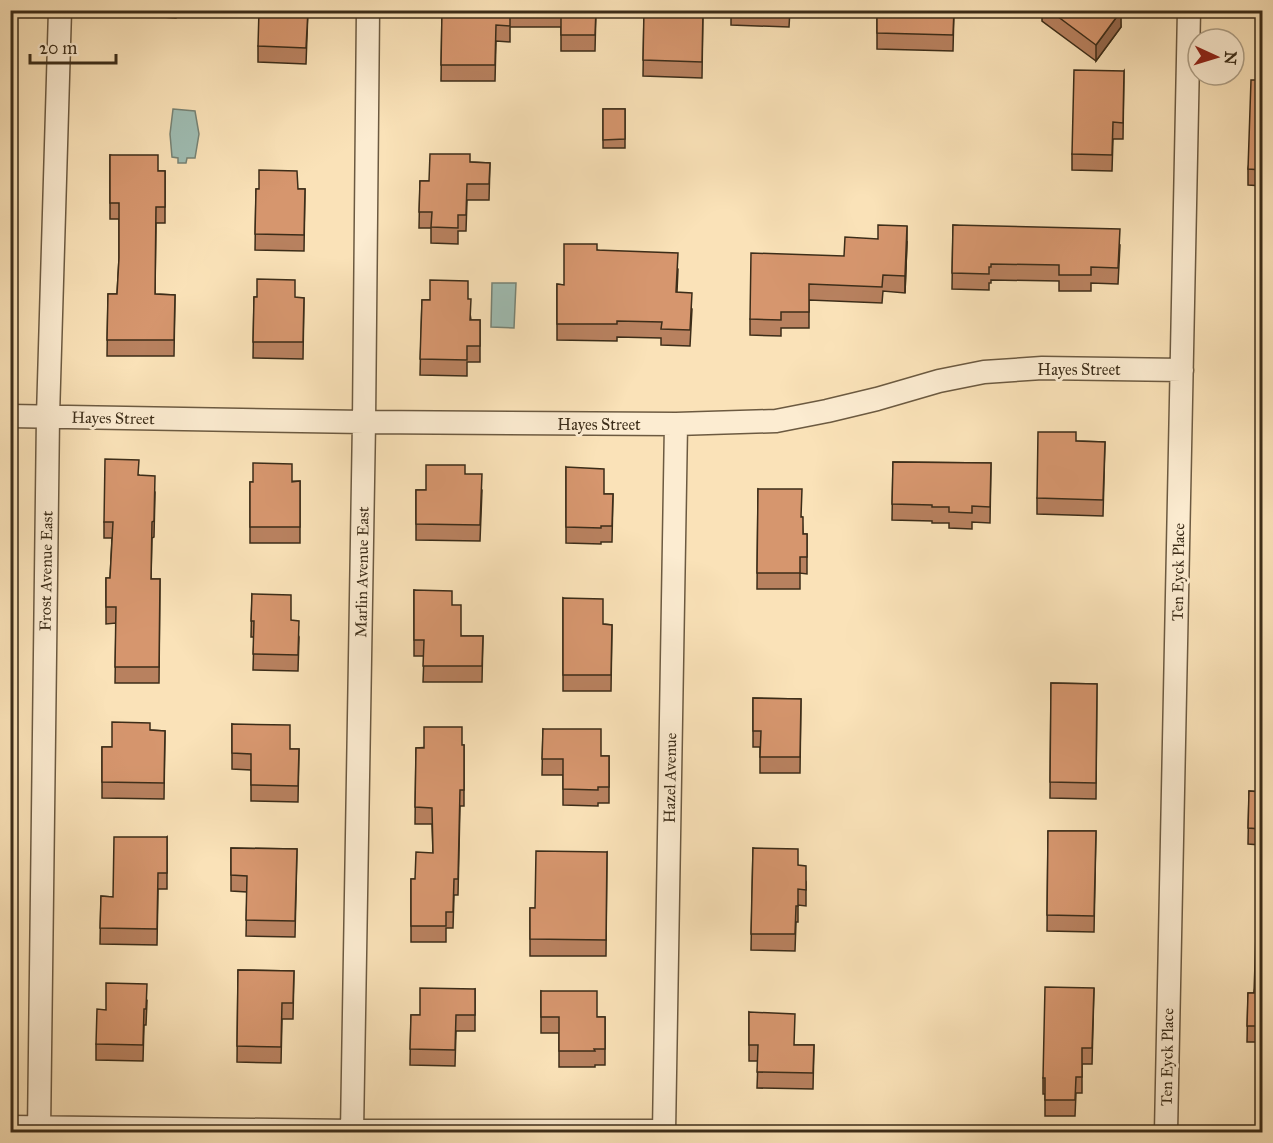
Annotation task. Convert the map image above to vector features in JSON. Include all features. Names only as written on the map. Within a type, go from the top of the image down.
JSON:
[{"type":"street","name":"Frost Avenue East","points":[[39,1130],[48,416],[60,10]]},
{"type":"street","name":"Marlin Avenue East","points":[[352,1132],[364,422],[368,10]]},
{"type":"street","name":"Ten Eyck Place","points":[[1166,1132],[1189,10]]},
{"type":"street","name":"Hayes Street","points":[[10,416],[364,422],[676,424],[776,421],[827,411],[939,381],[984,372],[1042,368],[1182,370]]},
{"type":"street","name":"Hazel Avenue","points":[[664,1132],[676,424]]},
{"type":"street","points":[[10,1127],[39,1130],[664,1132]]},
{"type":"water","points":[[173,109],[195,111],[199,134],[195,158],[187,158],[186,163],[178,163],[178,158],[172,157],[170,134]]},
{"type":"water","points":[[492,283],[516,283],[514,328],[491,327]]},
{"type":"building","points":[[259,10],[308,10],[306,48],[258,46]]},
{"type":"building","points":[[442,10],[510,10],[510,26],[496,25],[495,65],[441,65]]},
{"type":"building","points":[[511,10],[596,10],[595,35],[561,35],[561,11]]},
{"type":"building","points":[[644,10],[703,10],[702,62],[643,60]]},
{"type":"building","points":[[877,10],[954,10],[953,35],[877,33]]},
{"type":"building","points":[[1049,10],[1120,10],[1121,11],[1096,45]]},
{"type":"building","points":[[1074,70],[1124,71],[1123,123],[1113,122],[1112,155],[1072,154]]},
{"type":"building","points":[[1251,80],[1263,80],[1263,170],[1248,169]]},
{"type":"building","points":[[603,109],[625,109],[625,139],[603,140]]},
{"type":"building","points":[[430,154],[470,154],[470,162],[490,163],[489,184],[467,184],[466,215],[458,215],[458,228],[431,227],[432,212],[419,212],[420,181],[429,181]]},
{"type":"building","points":[[110,155],[158,155],[158,171],[165,171],[165,207],[156,207],[155,294],[175,295],[174,340],[107,340],[108,294],[117,294],[119,258],[119,203],[110,203]]},
{"type":"building","points":[[259,170],[297,171],[298,189],[305,189],[304,235],[255,234],[256,189],[259,189]]},
{"type":"building","points":[[878,225],[907,226],[905,276],[883,275],[882,287],[809,284],[809,312],[781,312],[781,320],[750,319],[751,253],[844,256],[845,237],[878,239]]},
{"type":"building","points":[[953,225],[1120,229],[1118,268],[1091,267],[1091,275],[1059,275],[1059,265],[991,264],[989,274],[952,273]]},
{"type":"building","points":[[564,244],[597,244],[597,250],[678,253],[676,292],[692,293],[690,330],[661,329],[662,322],[617,321],[617,324],[557,324],[557,284],[564,285]]},
{"type":"building","points":[[257,279],[295,280],[295,297],[304,298],[303,342],[253,342],[254,297],[257,297]]},
{"type":"building","points":[[430,280],[468,281],[468,299],[471,299],[470,320],[480,320],[480,346],[467,346],[467,360],[420,359],[422,300],[430,300]]},
{"type":"building","points":[[1038,432],[1076,432],[1076,441],[1105,442],[1103,500],[1037,498]]},
{"type":"building","points":[[105,459],[139,460],[138,475],[155,476],[151,579],[160,579],[159,667],[115,667],[116,607],[106,607],[106,578],[110,578],[113,522],[104,522]]},
{"type":"building","points":[[893,462],[991,463],[990,507],[972,506],[972,513],[949,512],[949,507],[932,507],[932,505],[892,504]]},
{"type":"building","points":[[253,463],[292,464],[292,482],[300,481],[300,527],[250,527],[250,482],[253,482]]},
{"type":"building","points":[[426,465],[465,465],[465,474],[482,474],[480,525],[416,524],[416,490],[426,490]]},
{"type":"building","points":[[566,467],[604,469],[604,494],[613,494],[612,526],[566,527]]},
{"type":"building","points":[[758,489],[802,489],[801,517],[803,517],[803,534],[807,534],[807,557],[800,557],[800,573],[757,573]]},
{"type":"building","points":[[414,590],[452,591],[452,605],[461,605],[461,636],[483,636],[482,666],[423,666],[424,640],[414,640]]},
{"type":"building","points":[[252,594],[291,595],[291,620],[299,621],[298,655],[253,654]]},
{"type":"building","points":[[563,598],[603,599],[603,624],[612,625],[611,675],[563,675]]},
{"type":"building","points":[[1051,683],[1097,684],[1096,783],[1050,782]]},
{"type":"building","points":[[753,698],[801,699],[800,757],[760,757],[761,731],[753,731]]},
{"type":"building","points":[[112,722],[150,723],[150,730],[165,731],[164,783],[102,782],[102,747],[112,747]]},
{"type":"building","points":[[232,724],[290,725],[290,749],[299,749],[298,786],[251,785],[251,754],[232,753]]},
{"type":"building","points":[[424,727],[462,727],[462,745],[464,745],[464,790],[460,790],[458,879],[454,879],[453,912],[446,912],[446,926],[411,926],[411,879],[415,879],[416,852],[433,853],[432,808],[415,807],[416,748],[424,748]]},
{"type":"building","points":[[543,729],[601,729],[601,756],[609,756],[609,787],[598,787],[598,790],[563,789],[563,759],[542,759]]},
{"type":"building","points":[[1249,791],[1263,792],[1263,883],[1260,883],[1261,829],[1248,828]]},
{"type":"building","points":[[1048,831],[1096,831],[1094,916],[1047,915]]},
{"type":"building","points":[[114,837],[167,837],[167,873],[158,873],[157,929],[100,928],[101,896],[113,897]]},
{"type":"building","points":[[231,848],[297,849],[295,921],[246,920],[247,876],[231,875]]},
{"type":"building","points":[[753,848],[798,849],[798,865],[806,866],[806,890],[798,889],[795,934],[751,934]]},
{"type":"building","points":[[536,851],[607,852],[606,940],[530,939],[530,908],[535,908]]},
{"type":"building","points":[[1256,934],[1263,935],[1263,1026],[1247,1026],[1248,993],[1254,993]]},
{"type":"building","points":[[238,970],[294,971],[293,1003],[282,1003],[281,1047],[237,1046]]},
{"type":"building","points":[[106,983],[147,984],[143,1045],[96,1044],[97,1009],[106,1010]]},
{"type":"building","points":[[1045,987],[1094,988],[1092,1048],[1082,1048],[1082,1077],[1076,1077],[1075,1100],[1045,1100],[1045,1078],[1043,1078]]},
{"type":"building","points":[[420,988],[475,989],[475,1015],[456,1015],[455,1050],[410,1049],[411,1015],[420,1015]]},
{"type":"building","points":[[541,991],[597,991],[597,1017],[605,1017],[605,1049],[559,1051],[559,1017],[541,1017]]},
{"type":"building","points":[[749,1012],[795,1014],[794,1045],[814,1045],[813,1073],[757,1072],[758,1045],[749,1045]]}]
